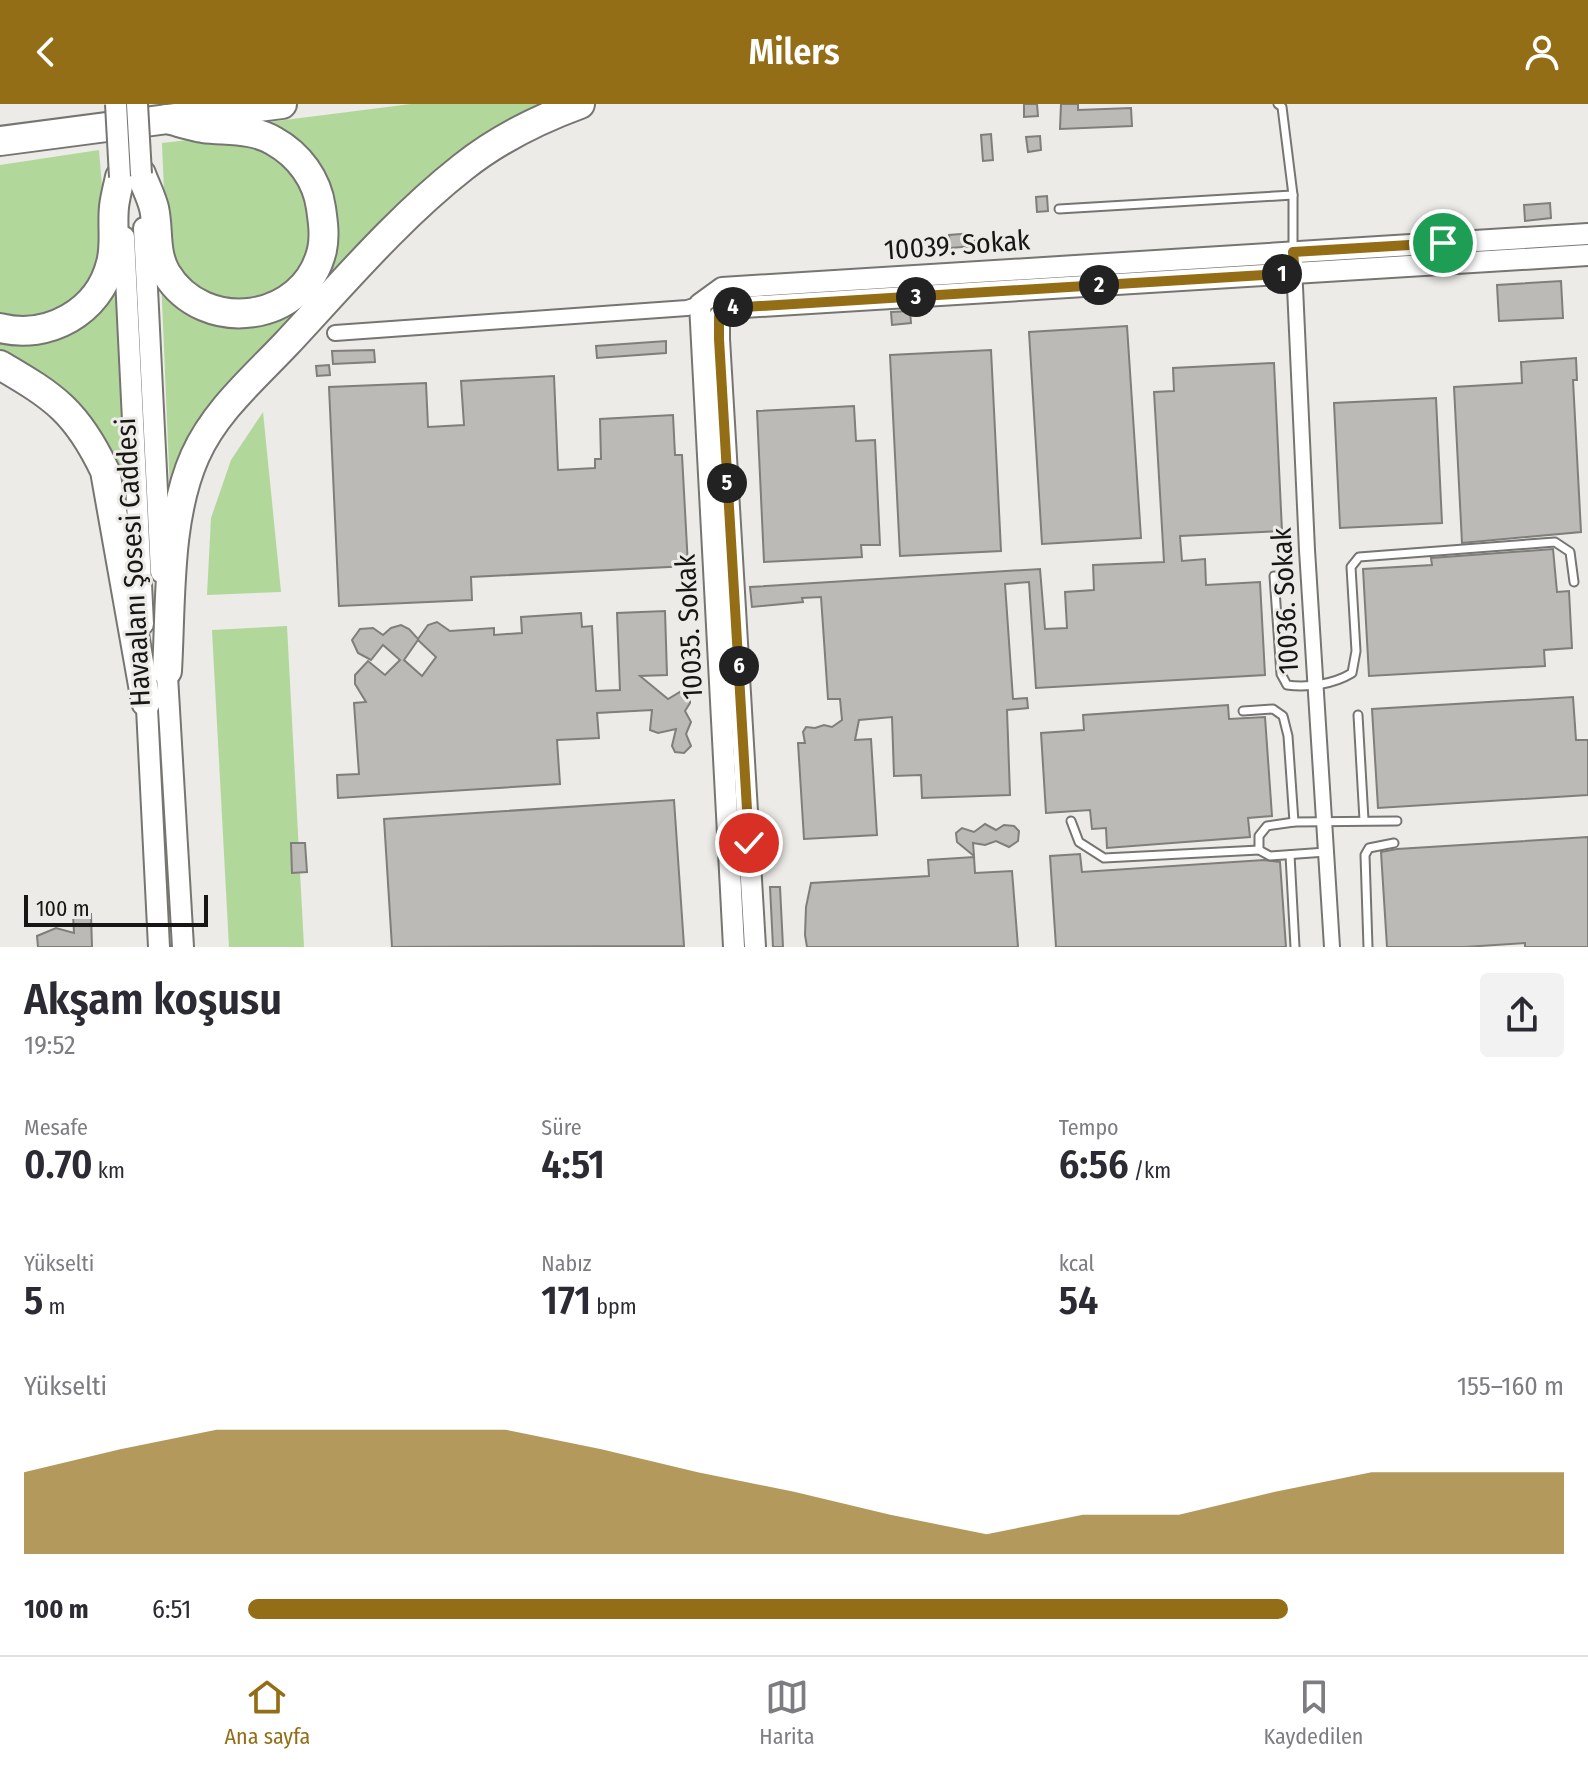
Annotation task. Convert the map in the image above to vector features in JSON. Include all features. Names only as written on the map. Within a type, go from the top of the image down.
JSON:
[{"type":"highway","points":[[0,141],[282,104]]},
{"type":"highway","points":[[167,671],[178,514],[185,480],[196,453],[222,412],[372,253],[464,166],[531,125],[580,104]]},
{"type":"highway","points":[[0,328],[24,331],[49,328],[64,322],[94,299],[112,263],[114,207],[131,175],[154,209],[158,252],[166,273],[193,302],[228,314],[266,311],[289,300],[305,284],[321,253],[323,224],[320,200],[303,164],[272,140],[248,131],[202,127],[167,119]]},
{"type":"highway","points":[[0,153],[49,134]]},
{"type":"highway","points":[[0,365],[41,389],[73,416],[90,439],[105,471],[146,702]]},
{"type":"street","points":[[116,104],[131,175]]},
{"type":"street","points":[[131,175],[137,104]]},
{"type":"street","name":"Havaalanı Şosesi Caddesi","points":[[131,175],[167,671],[183,947]]},
{"type":"street","name":"Havaalanı Şosesi Caddesi","points":[[131,175],[146,702],[159,947]]},
{"type":"street","name":"10039. Sokak","points":[[728,308],[1294,263],[1588,234]]},
{"type":"street","name":"10039. Sokak","points":[[335,333],[687,308],[700,304],[722,288],[1294,263],[1588,255]]},
{"type":"street","name":"10036. Sokak","points":[[1294,263],[1332,947]]},
{"type":"street","name":"10035. Sokak","points":[[700,304],[734,947]]},
{"type":"street","name":"10035. Sokak","points":[[728,308],[719,317],[719,339],[755,947]]},
{"type":"lane","points":[[1278,104],[1282,107],[1293,195],[1294,263]]},
{"type":"lane","points":[[1059,209],[1293,195]]},
{"type":"lane","points":[[1274,576],[1281,674],[1287,685],[1301,687],[1340,681],[1352,673],[1356,651],[1351,567],[1359,557],[1555,542],[1570,552],[1574,582]]},
{"type":"lane","points":[[1243,711],[1273,709],[1283,716],[1288,736],[1294,822]]},
{"type":"lane","points":[[1358,715],[1364,820]]},
{"type":"lane","points":[[1071,821],[1079,842],[1104,858],[1259,850],[1270,856],[1326,852]]},
{"type":"lane","points":[[1259,850],[1259,836],[1267,826],[1294,822],[1397,821]]},
{"type":"lane","points":[[1368,947],[1365,855],[1369,848],[1394,843]]},
{"type":"lane","points":[[1290,855],[1295,947]]},
{"type":"green space","points":[[411,104],[556,104],[467,153],[170,492],[161,277],[266,319],[332,236],[261,123]]},
{"type":"green space","points":[[224,136],[280,154],[311,205],[309,260],[273,297],[225,304],[183,279],[166,239],[162,143]]},
{"type":"green space","points":[[99,150],[106,234],[101,273],[57,315],[0,317],[0,165]]},
{"type":"green space","points":[[116,282],[128,516],[125,517],[117,482],[0,355],[0,336]]},
{"type":"green space","points":[[263,412],[281,592],[207,595],[211,518],[231,460]]},
{"type":"green space","points":[[287,626],[304,947],[229,947],[212,630]]},
{"type":"building","points":[[1024,104],[1037,104],[1038,116],[1024,117]]},
{"type":"building","points":[[1061,104],[1078,104],[1078,110],[1131,108],[1132,126],[1060,129]]},
{"type":"building","points":[[991,134],[993,160],[983,161],[981,135]]},
{"type":"building","points":[[1040,136],[1041,150],[1028,152],[1026,137]]},
{"type":"building","points":[[1047,196],[1048,211],[1037,212],[1036,197]]},
{"type":"building","points":[[1550,203],[1551,218],[1525,221],[1524,205]]},
{"type":"building","points":[[973,233],[975,246],[950,248],[949,235]]},
{"type":"building","points":[[1561,281],[1563,318],[1499,321],[1497,285]]},
{"type":"building","points":[[910,311],[911,323],[892,325],[891,312]]},
{"type":"building","points":[[1127,326],[1141,538],[1042,544],[1029,332]]},
{"type":"building","points":[[666,341],[666,353],[597,358],[596,346]]},
{"type":"building","points":[[374,350],[375,362],[333,364],[332,351]]},
{"type":"building","points":[[991,350],[1001,551],[900,556],[890,355]]},
{"type":"building","points":[[1576,358],[1577,380],[1573,380],[1581,532],[1462,543],[1454,387],[1522,383],[1521,362]]},
{"type":"building","points":[[1274,363],[1282,531],[1180,536],[1182,561],[1205,559],[1206,585],[1260,582],[1265,675],[1036,688],[1029,582],[1005,584],[1013,699],[1027,698],[1028,708],[1007,710],[1010,795],[922,798],[921,775],[894,776],[892,717],[859,720],[855,740],[871,739],[877,835],[804,839],[798,743],[805,743],[803,732],[806,727],[832,727],[842,720],[840,699],[828,699],[821,597],[752,607],[750,587],[1040,569],[1045,629],[1067,628],[1065,592],[1094,590],[1093,565],[1164,562],[1154,392],[1174,391],[1173,368]]},
{"type":"building","points":[[329,365],[330,375],[317,376],[316,366]]},
{"type":"building","points":[[554,376],[558,470],[595,468],[595,459],[601,459],[600,419],[673,415],[675,455],[682,455],[688,566],[471,577],[472,600],[339,606],[329,387],[426,383],[428,427],[464,425],[461,381]]},
{"type":"building","points":[[1436,398],[1442,523],[1340,528],[1334,403]]},
{"type":"building","points":[[854,406],[856,441],[875,440],[880,545],[861,545],[862,557],[764,562],[757,411]]},
{"type":"building","points":[[1553,549],[1557,592],[1569,591],[1572,648],[1544,650],[1545,666],[1369,676],[1363,569],[1432,565],[1431,558]]},
{"type":"building","points":[[665,611],[667,675],[640,676],[668,699],[680,692],[690,697],[685,711],[691,722],[686,734],[691,746],[684,753],[675,752],[672,746],[676,729],[658,733],[650,730],[652,710],[597,713],[599,738],[557,740],[560,784],[338,798],[337,775],[359,774],[354,703],[366,702],[355,684],[355,675],[368,661],[385,675],[400,660],[383,645],[371,660],[358,653],[352,640],[360,629],[373,628],[383,635],[401,625],[418,639],[428,625],[437,622],[450,631],[494,628],[494,635],[522,633],[521,617],[581,613],[582,627],[592,626],[596,691],[620,690],[617,613]],"holes":[[[418,640],[436,657],[422,676],[404,660]]]},
{"type":"building","points":[[1573,697],[1576,740],[1588,740],[1588,795],[1378,808],[1372,709]]},
{"type":"building","points":[[1228,705],[1229,719],[1265,717],[1272,816],[1248,818],[1250,837],[1107,848],[1106,828],[1092,829],[1090,810],[1046,813],[1041,733],[1084,730],[1083,715]]},
{"type":"building","points":[[674,800],[684,946],[392,947],[384,819]]},
{"type":"building","points":[[985,824],[996,830],[1004,825],[1014,826],[1019,831],[1018,841],[1009,847],[996,841],[985,845],[973,843],[974,856],[957,842],[956,833],[962,828],[974,832]]},
{"type":"building","points":[[1588,837],[1588,947],[1525,947],[1525,943],[1387,947],[1381,852]]},
{"type":"building","points":[[291,843],[305,843],[307,872],[292,873]]},
{"type":"building","points":[[1080,854],[1082,872],[1264,860],[1280,862],[1286,947],[1056,947],[1050,856]]},
{"type":"building","points":[[974,857],[975,873],[1012,871],[1018,947],[807,947],[806,907],[811,883],[929,876],[928,860]]},
{"type":"building","points":[[770,887],[780,887],[783,947],[773,947]]},
{"type":"building","points":[[91,914],[92,947],[38,947],[37,936],[56,928],[74,933],[73,915]]},
{"type":"route","points":[[749,843],[719,339],[719,317],[728,308],[1295,273],[1293,252],[1443,243]]}]
